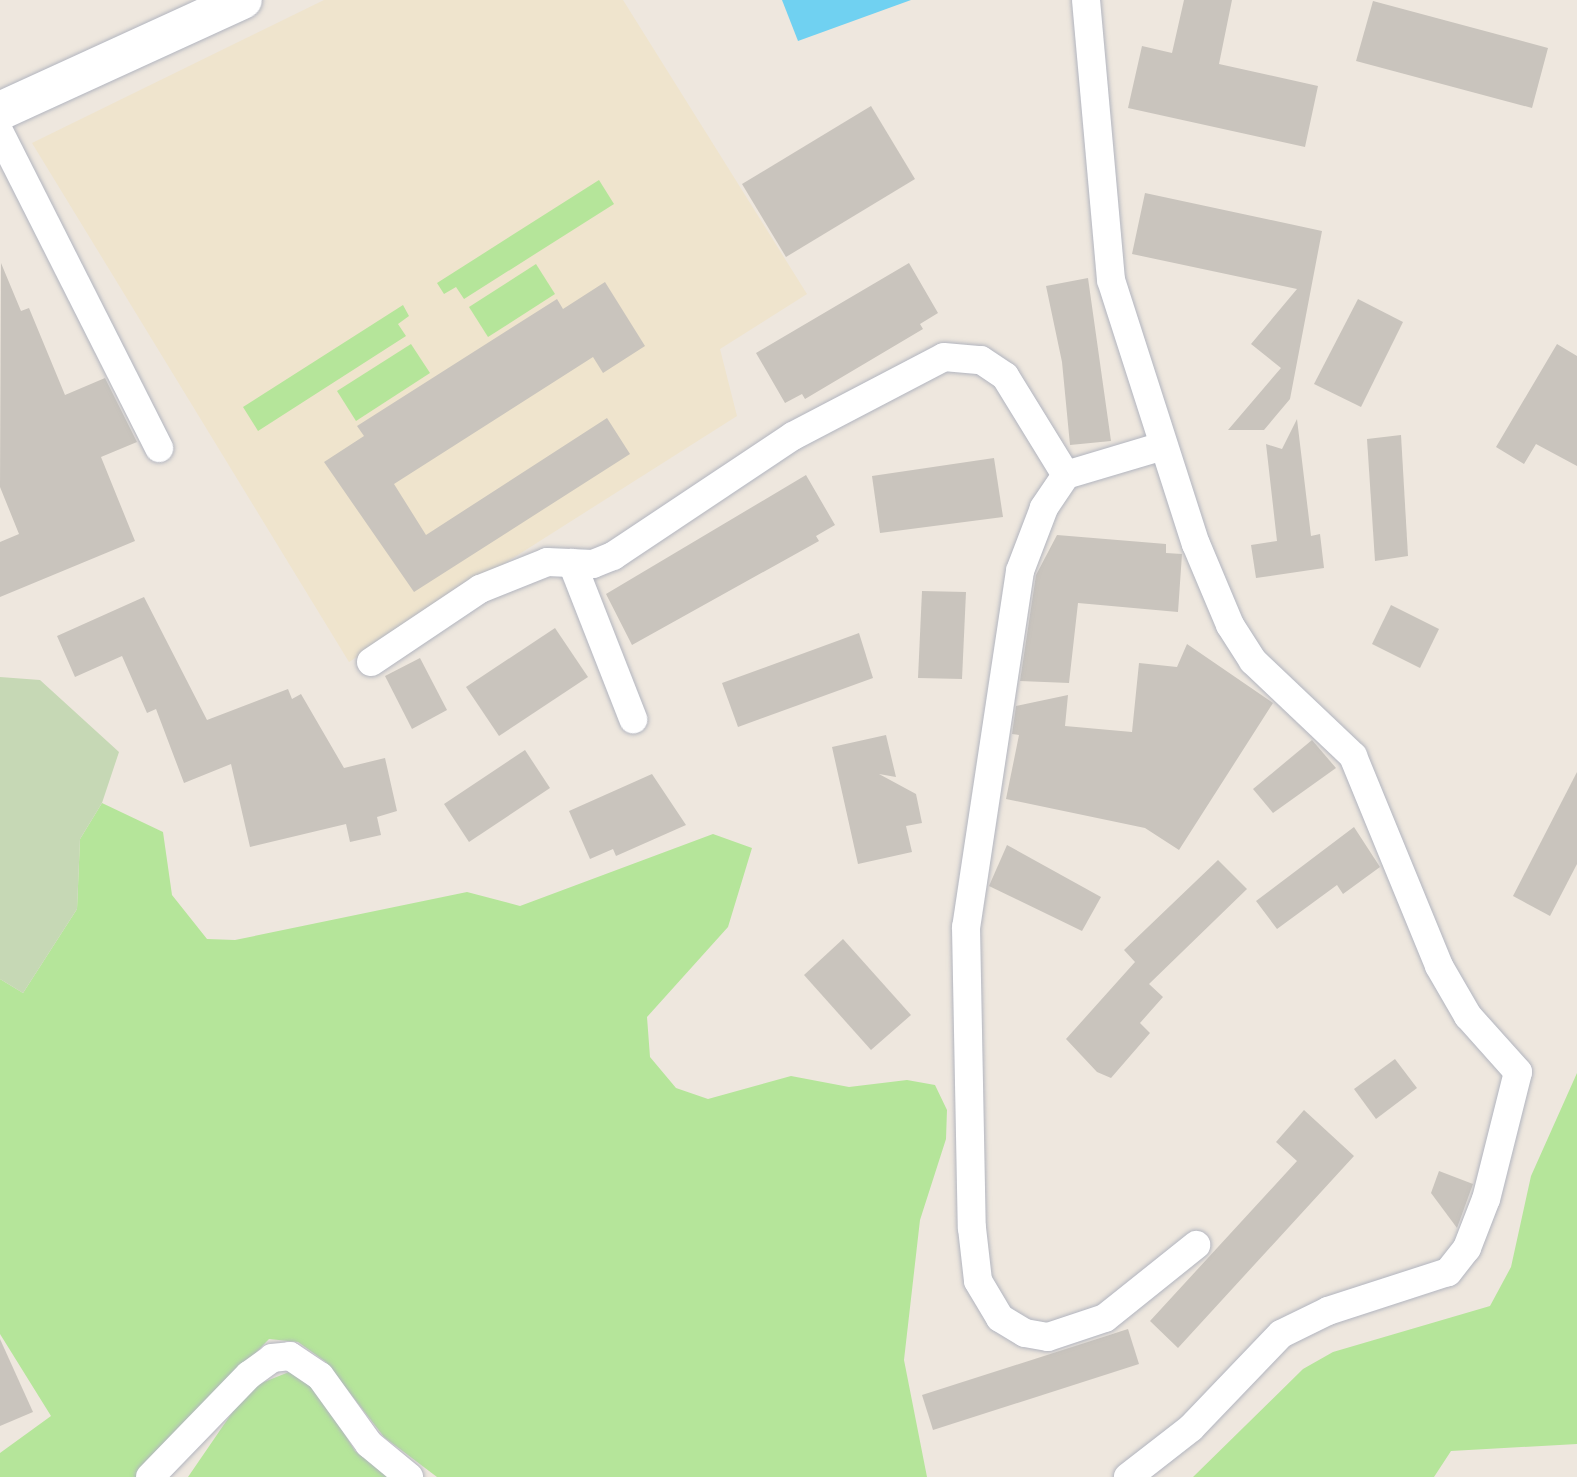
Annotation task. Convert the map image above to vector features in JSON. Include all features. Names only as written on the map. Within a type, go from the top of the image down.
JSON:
[{"type":"street","points":[[0,111],[243,0]]},
{"type":"street","points":[[1086,0],[1111,280],[1163,446],[1230,625],[1253,661],[1353,756],[1439,966],[1468,1016],[1518,1072],[1486,1199],[1467,1248],[1448,1272],[1328,1311],[1281,1335],[1191,1428],[1128,1477]]},
{"type":"street","points":[[0,133],[159,448]]},
{"type":"street","points":[[371,662],[480,589],[547,562],[572,563],[613,556],[793,436],[957,355],[981,360],[1005,376],[1066,475]]},
{"type":"street","points":[[1163,446],[1066,475],[1044,508],[1020,571],[966,927],[972,1228],[978,1281],[1000,1318],[1048,1337],[1105,1318],[1196,1245]]},
{"type":"street","points":[[572,563],[633,719]]},
{"type":"street","points":[[150,1477],[249,1375],[272,1358],[290,1356],[320,1376],[369,1444],[409,1477]]},
{"type":"shaded area","points":[[324,0],[623,0],[807,294],[720,349],[737,416],[349,662],[32,143]]},
{"type":"green space","points":[[599,180],[614,204],[464,299],[456,287],[444,294],[437,283]]},
{"type":"green space","points":[[536,264],[555,294],[488,337],[469,307]]},
{"type":"green space","points":[[403,305],[409,316],[398,324],[406,336],[258,431],[243,407]]},
{"type":"green space","points":[[411,344],[430,373],[356,421],[337,391]]},
{"type":"green space","points":[[0,677],[40,680],[119,752],[102,803],[80,839],[77,909],[23,993],[0,979]]},
{"type":"green space","points":[[102,803],[163,832],[172,895],[207,939],[235,940],[467,892],[520,906],[713,834],[752,848],[728,927],[647,1017],[650,1057],[676,1088],[708,1099],[791,1076],[849,1087],[907,1080],[935,1085],[947,1110],[946,1139],[920,1220],[904,1360],[927,1477],[437,1477],[384,1437],[326,1362],[298,1342],[269,1339],[136,1477],[0,1477],[0,1453],[51,1416],[0,1334],[0,979],[23,993],[77,909],[80,839]]},
{"type":"green space","points":[[1577,1073],[1577,1444],[1451,1451],[1434,1477],[1193,1477],[1303,1369],[1333,1352],[1490,1306],[1511,1267],[1531,1176]]},
{"type":"green space","points":[[289,1372],[315,1386],[355,1451],[388,1477],[188,1477],[249,1388]]},
{"type":"water","points":[[782,0],[911,0],[798,41]]},
{"type":"building","points":[[1184,0],[1232,0],[1219,64],[1318,86],[1305,147],[1128,108],[1142,46],[1172,53]]},
{"type":"building","points":[[1373,1],[1548,48],[1532,108],[1356,61]]},
{"type":"building","points":[[871,106],[915,179],[786,257],[742,184]]},
{"type":"building","points":[[1145,193],[1322,231],[1290,399],[1264,430],[1228,430],[1281,368],[1251,344],[1297,289],[1132,254]]},
{"type":"building","points":[[1,263],[21,311],[29,308],[65,395],[105,378],[137,442],[101,457],[135,541],[0,597],[0,542],[19,534],[0,487]]},
{"type":"building","points":[[909,263],[938,313],[920,324],[923,329],[805,399],[802,394],[785,403],[756,353]]},
{"type":"building","points":[[1088,278],[1111,441],[1070,445],[1062,362],[1046,286]]},
{"type":"building","points":[[605,282],[645,346],[603,373],[593,357],[394,484],[426,535],[607,418],[630,454],[414,592],[324,462],[364,436],[357,426],[557,299],[563,309]]},
{"type":"building","points":[[1358,299],[1403,322],[1361,407],[1314,384]]},
{"type":"building","points":[[1557,344],[1577,356],[1577,466],[1536,444],[1524,464],[1496,447]]},
{"type":"building","points":[[1297,419],[1311,536],[1320,534],[1324,568],[1256,578],[1251,545],[1277,541],[1266,444],[1282,449]]},
{"type":"building","points":[[1401,435],[1408,556],[1375,561],[1367,439]]},
{"type":"building","points":[[994,458],[1003,517],[880,533],[872,476]]},
{"type":"building","points":[[806,475],[835,525],[816,536],[819,541],[632,645],[606,594]]},
{"type":"building","points":[[1057,535],[1166,544],[1166,553],[1182,554],[1178,612],[1078,603],[1069,683],[1020,681],[1036,575]]},
{"type":"building","points":[[922,591],[966,592],[962,679],[918,678]]},
{"type":"building","points":[[144,597],[207,720],[288,689],[292,699],[301,694],[344,768],[385,758],[397,811],[377,817],[381,835],[350,842],[346,824],[250,847],[231,764],[184,783],[156,709],[147,713],[122,656],[75,677],[57,636]]},
{"type":"building","points":[[1391,605],[1439,629],[1420,668],[1372,644]]},
{"type":"building","points":[[555,628],[588,677],[499,736],[466,687]]},
{"type":"building","points":[[859,633],[873,678],[738,727],[722,683]]},
{"type":"building","points":[[1187,644],[1273,703],[1179,850],[1145,828],[1006,799],[1019,735],[1012,734],[1016,706],[1068,695],[1065,726],[1132,732],[1139,663],[1177,667]]},
{"type":"building","points":[[420,658],[447,710],[412,729],[385,676]]},
{"type":"building","points":[[886,735],[896,777],[879,774],[916,794],[922,823],[906,826],[912,852],[858,864],[832,747]]},
{"type":"building","points":[[1312,740],[1336,768],[1273,813],[1253,789]]},
{"type":"building","points":[[525,750],[550,788],[469,842],[444,804]]},
{"type":"building","points":[[1577,772],[1577,864],[1550,916],[1513,896]]},
{"type":"building","points":[[652,774],[686,825],[616,856],[613,849],[590,859],[569,811]]},
{"type":"building","points":[[1354,827],[1380,867],[1343,894],[1337,885],[1277,929],[1256,901]]},
{"type":"building","points":[[1007,845],[1101,897],[1082,931],[989,886]]},
{"type":"building","points":[[1218,860],[1247,889],[1149,984],[1163,997],[1140,1023],[1150,1033],[1111,1078],[1097,1072],[1066,1039],[1135,962],[1124,950]]},
{"type":"building","points":[[843,939],[911,1015],[871,1050],[804,975]]},
{"type":"building","points":[[1395,1059],[1417,1088],[1376,1119],[1354,1089]]},
{"type":"building","points":[[1304,1110],[1354,1156],[1178,1348],[1150,1321],[1297,1161],[1276,1142]]},
{"type":"building","points":[[1439,1171],[1473,1184],[1457,1228],[1431,1193]]},
{"type":"building","points":[[1128,1329],[1139,1364],[933,1430],[922,1395]]},
{"type":"building","points":[[0,1339],[33,1412],[0,1426]]}]
